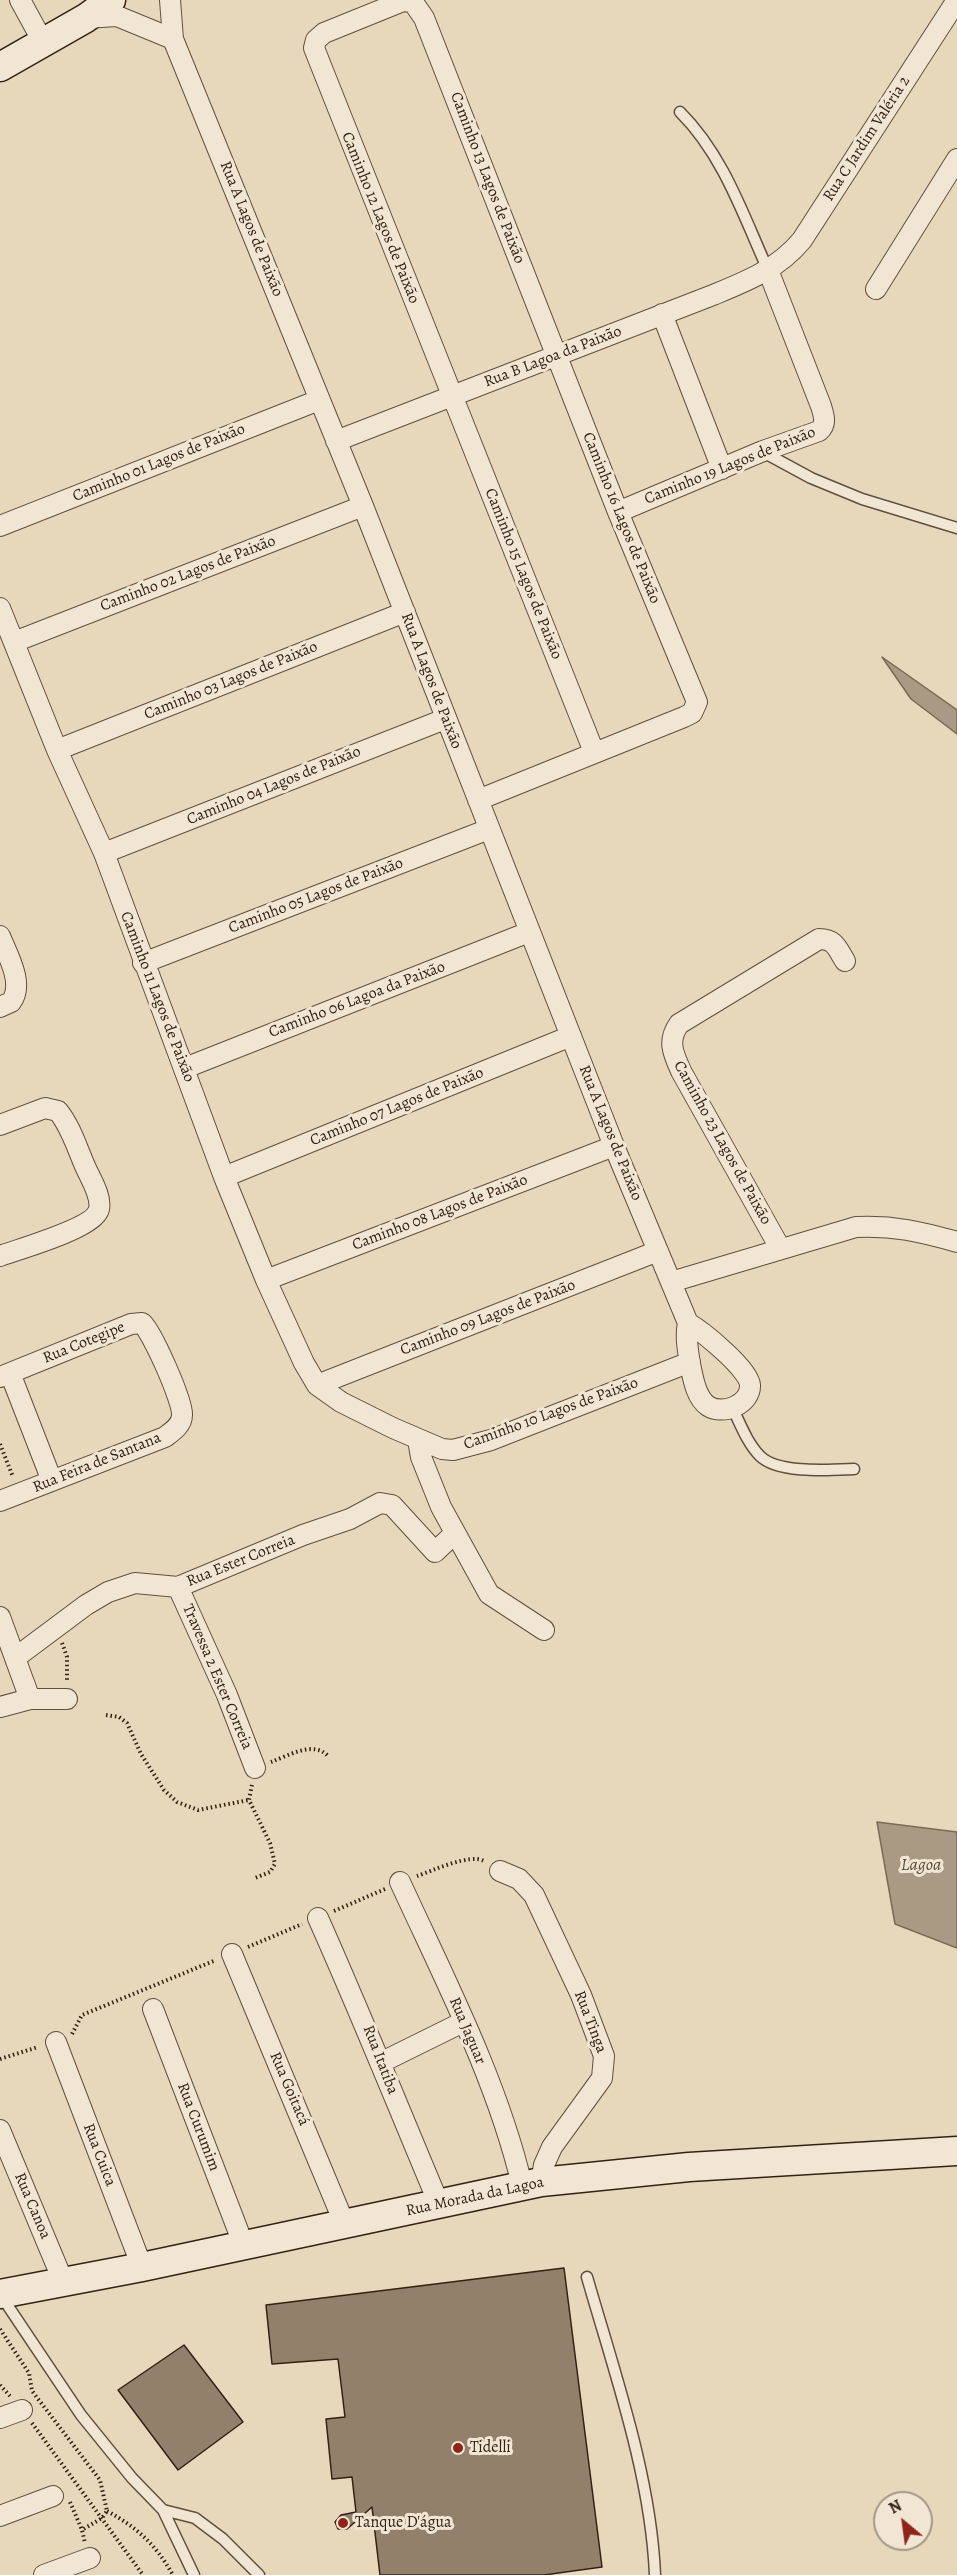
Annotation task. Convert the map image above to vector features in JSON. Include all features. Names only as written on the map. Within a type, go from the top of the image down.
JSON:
[{"type":"street","points":[[20,0],[43,42]]},
{"type":"street","points":[[3,58],[43,42],[86,18],[111,0]]},
{"type":"street","name":"Rua A Lagos de Paixão","points":[[170,0],[173,39],[363,506],[614,1146],[688,1323],[687,1338],[696,1389],[708,1406],[718,1410],[732,1407],[743,1401],[749,1393],[748,1379],[736,1363],[688,1323]]},
{"type":"street","name":"Rua C Jardim Valéria 2","points":[[768,270],[802,240],[957,0]]},
{"type":"street","name":"Caminho 13 Lagos de Paixão","points":[[316,40],[324,33],[369,14],[403,1],[413,2],[424,18],[556,356]]},
{"type":"street","points":[[86,18],[117,16],[173,39]]},
{"type":"street","name":"Caminho 12 Lagos de Paixão","points":[[316,40],[314,48],[317,59],[451,396]]},
{"type":"street","points":[[876,289],[957,159]]},
{"type":"street","name":"Rua B Lagoa da Paixão","points":[[336,441],[663,314],[768,270]]},
{"type":"street","name":"Caminho 19 Lagos de Paixão","points":[[618,512],[763,451],[819,432],[825,421],[821,406],[768,270]]},
{"type":"street","points":[[663,314],[722,469]]},
{"type":"street","name":"Caminho 16 Lagos de Paixão","points":[[478,800],[692,713],[697,702],[556,356]]},
{"type":"street","name":"Caminho 15 Lagos de Paixão","points":[[451,396],[594,752]]},
{"type":"street","name":"Caminho 01 Lagos de Paixão","points":[[0,526],[319,400]]},
{"type":"street","name":"Caminho 02 Lagos de Paixão","points":[[14,642],[363,506]]},
{"type":"street","name":"Caminho 11 Lagos de Paixão","points":[[0,608],[57,750],[104,854],[224,1177],[266,1280],[304,1363],[317,1384]]},
{"type":"street","name":"Caminho 03 Lagos de Paixão","points":[[57,750],[405,612]]},
{"type":"street","name":"Caminho 04 Lagos de Paixão","points":[[104,854],[445,719]]},
{"type":"street","name":"Caminho 05 Lagos de Paixão","points":[[143,963],[489,829]]},
{"type":"street","name":"Caminho 06 Lagoa da Paixão","points":[[185,1068],[529,932]]},
{"type":"street","points":[[0,936],[12,967],[16,988],[11,1002],[0,1007]]},
{"type":"street","name":"Caminho 23 Lagos de Paixão","points":[[780,1248],[681,1071],[673,1052],[672,1034],[679,1024],[819,939],[834,942],[845,961]]},
{"type":"street","name":"Caminho 07 Lagos de Paixão","points":[[224,1177],[570,1036]]},
{"type":"street","points":[[0,1125],[45,1108],[58,1111],[67,1124],[97,1194],[100,1207],[97,1215],[88,1222],[0,1256]]},
{"type":"street","name":"Caminho 08 Lagos de Paixão","points":[[266,1280],[614,1146]]},
{"type":"street","points":[[671,1282],[856,1227],[884,1225],[923,1232],[957,1242]]},
{"type":"street","name":"Caminho 09 Lagos de Paixão","points":[[317,1384],[658,1251]]},
{"type":"street","name":"Rua Cotegipe","points":[[5,1375],[138,1322],[145,1325],[171,1379]]},
{"type":"street","name":"Caminho 10 Lagos de Paixão","points":[[317,1384],[341,1402],[418,1440],[442,1449],[453,1450],[474,1446],[690,1362]]},
{"type":"street","points":[[5,1375],[52,1481]]},
{"type":"street","name":"Rua Feira de Santana","points":[[0,1501],[165,1437],[179,1426],[182,1416],[171,1379]]},
{"type":"street","points":[[418,1440],[421,1458],[454,1534],[492,1598],[544,1630]]},
{"type":"street","name":"Rua Ester Correia","points":[[15,1658],[95,1598],[122,1586],[153,1583],[178,1587],[303,1535],[351,1519],[384,1502],[392,1505],[435,1552],[454,1534]]},
{"type":"street","name":"Travessa 2 Ester Correia","points":[[178,1587],[227,1695],[255,1768]]},
{"type":"street","points":[[0,1617],[30,1699]]},
{"type":"street","points":[[0,1707],[30,1699],[67,1699]]},
{"type":"street","name":"Rua Tinga","points":[[500,1870],[519,1879],[534,1895],[581,1995],[604,2056],[604,2072],[600,2083],[574,2114],[552,2147],[532,2184]]},
{"type":"street","name":"Rua Jaguar","points":[[400,1882],[532,2184]]},
{"type":"street","name":"Rua Itatiba","points":[[318,1918],[368,2029],[439,2204]]},
{"type":"street","name":"Rua Goitacá","points":[[232,1954],[345,2225]]},
{"type":"street","name":"Rua Curumim","points":[[153,2009],[244,2246]]},
{"type":"street","points":[[380,2063],[463,2022]]},
{"type":"street","name":"Rua Cuica","points":[[56,2042],[142,2267]]},
{"type":"street","name":"Rua Canoa","points":[[0,2130],[63,2281]]},
{"type":"street","name":"Rua Morada da Lagoa","points":[[0,2294],[244,2246],[532,2184],[689,2167],[957,2151]]},
{"type":"street","points":[[0,2418],[22,2410]]},
{"type":"street","points":[[0,2516],[53,2496]]},
{"type":"street","points":[[44,2575],[90,2558]]},
{"type":"lane","points":[[680,112],[700,133],[718,160],[768,270]]},
{"type":"lane","points":[[763,451],[811,478],[862,499],[957,528]]},
{"type":"lane","points":[[732,1407],[754,1450],[762,1458],[780,1466],[819,1471],[854,1469]]},
{"type":"lane","points":[[587,2277],[620,2389],[646,2500],[655,2575]]},
{"type":"lane","points":[[0,2294],[81,2415],[132,2478],[163,2510],[194,2575]]},
{"type":"lane","points":[[163,2510],[195,2518],[223,2539],[259,2575]]},
{"type":"path","points":[[0,1444],[20,1493]]},
{"type":"path","points":[[57,1628],[67,1657],[67,1699]]},
{"type":"path","points":[[106,1715],[119,1717],[127,1723],[141,1754],[164,1790],[177,1802],[198,1810],[249,1800]]},
{"type":"path","points":[[255,1878],[270,1872],[275,1864],[270,1843],[249,1800],[255,1768],[313,1748],[321,1750],[328,1756]]},
{"type":"path","points":[[0,2059],[72,2035],[82,2015],[400,1882],[453,1863],[479,1858],[500,1870]]},
{"type":"path","points":[[0,2329],[29,2373],[32,2391],[100,2480],[107,2511],[102,2518],[82,2530],[90,2558]]},
{"type":"path","points":[[0,2385],[22,2410],[142,2575]]},
{"type":"path","points":[[107,2511],[131,2524],[160,2551],[173,2575]]},
{"type":"water","points":[[882,657],[957,710],[957,734],[911,699]]},
{"type":"water","name":"Lagoa","points":[[877,1822],[957,1832],[957,1948],[895,1924]]},
{"type":"building","name":"Tidelli","points":[[564,2268],[602,2567],[544,2575],[380,2575],[372,2507],[347,2529],[338,2529],[335,2522],[341,2515],[356,2512],[352,2477],[332,2479],[326,2419],[345,2417],[338,2359],[272,2364],[266,2305]]},
{"type":"building","points":[[184,2345],[243,2422],[178,2470],[118,2390]]},
{"type":"place","name":"Tidelli","points":[[458,2448]]},
{"type":"place","name":"Tanque D'água","points":[[343,2523]]}]
